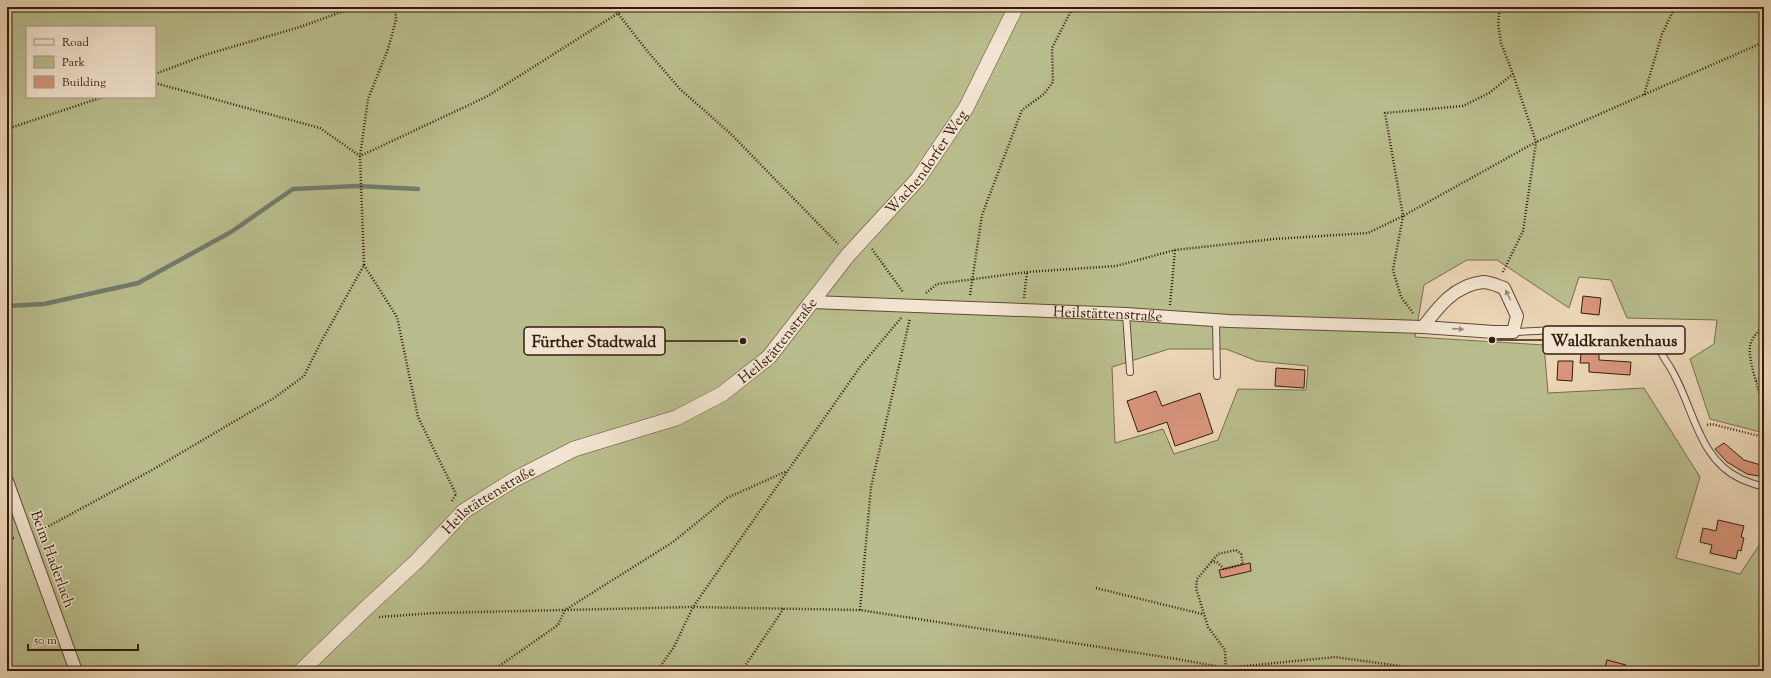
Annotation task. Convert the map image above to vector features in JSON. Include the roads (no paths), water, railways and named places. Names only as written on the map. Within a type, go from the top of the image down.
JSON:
[{"type":"street","name":"Wachendorfer Weg","points":[[812,302],[848,255],[918,179],[966,108],[1016,7]]},
{"type":"street","points":[[1423,327],[1440,304],[1462,287],[1485,282],[1504,288],[1517,316],[1513,332]]},
{"type":"street","name":"Heilstättenstraße","points":[[301,671],[417,561],[464,511],[515,479],[574,448],[676,418],[722,394],[769,357],[812,302],[1126,314],[1216,320],[1423,327],[1513,332]]},
{"type":"street","name":"Beim Haderlach","points":[[7,481],[76,671]]},
{"type":"lane","points":[[1126,314],[1130,372]]},
{"type":"lane","points":[[1216,320],[1217,376]]},
{"type":"lane","points":[[1513,332],[1582,329],[1628,332],[1654,345],[1675,374],[1708,451],[1728,473],[1757,486],[1764,486]]},
{"type":"waterway","points":[[7,306],[44,304],[138,283],[231,232],[293,189],[357,186],[418,189]]},
{"type":"place","name":"Waldkrankenhaus","points":[[1492,340]]},
{"type":"place","name":"Fürther Stadtwald","points":[[743,341]]}]
